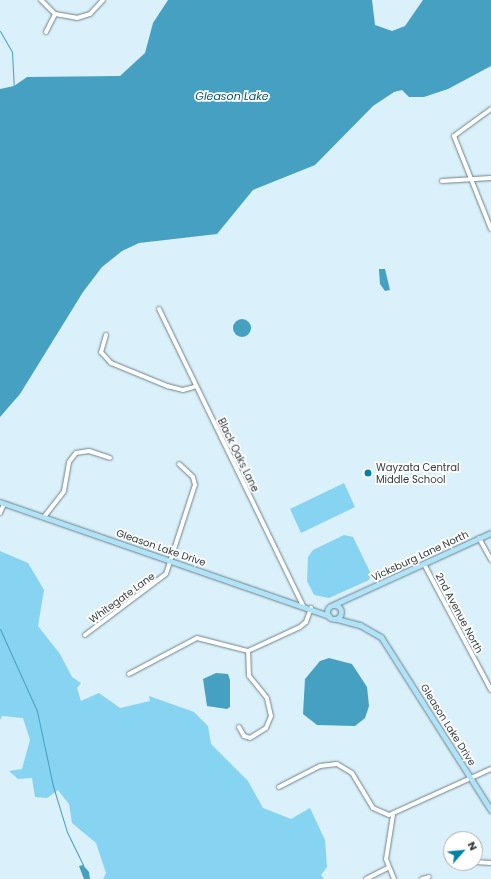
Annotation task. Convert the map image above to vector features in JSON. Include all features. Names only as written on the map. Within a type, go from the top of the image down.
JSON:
[{"type":"main road","name":"Gleason Lake Drive","points":[[2,503],[313,609],[329,616],[338,617],[381,637],[397,657],[491,810]]},
{"type":"main road","name":"Vicksburg Lane North","points":[[337,606],[356,594],[491,533]]},
{"type":"main road","name":"Gleason Lake Drive","points":[[313,609],[337,606]]},
{"type":"main road","points":[[337,606],[338,617]]},
{"type":"main road","points":[[328,608],[329,616]]},
{"type":"street","points":[[41,0],[55,14],[84,17],[96,10],[103,0]]},
{"type":"street","points":[[46,32],[55,14]]},
{"type":"street","points":[[491,109],[454,136],[491,229]]},
{"type":"street","points":[[442,181],[472,181],[491,178]]},
{"type":"street","name":"Black Oaks Lane","points":[[159,309],[194,387],[304,607]]},
{"type":"street","points":[[106,334],[102,352],[111,363],[167,386],[183,390],[194,387]]},
{"type":"street","points":[[44,517],[64,491],[69,462],[75,454],[89,450],[110,458]]},
{"type":"street","name":"Whitegate Lane","points":[[85,635],[160,581],[171,561],[195,485],[193,477],[179,464]]},
{"type":"street","points":[[0,513],[2,503]]},
{"type":"street","points":[[479,538],[491,560]]},
{"type":"street","name":"2nd Avenue North","points":[[424,564],[491,690]]},
{"type":"street","points":[[129,674],[197,638],[248,651],[300,627],[306,622],[313,609]]},
{"type":"street","points":[[239,727],[244,736],[250,738],[266,728],[271,716],[267,698],[249,676],[248,651]]},
{"type":"street","points":[[279,787],[320,766],[337,764],[352,773],[373,808],[383,814],[393,815],[491,769]]},
{"type":"street","points":[[393,815],[387,851],[388,868],[394,879]]},
{"type":"street","points":[[366,879],[388,868]]},
{"type":"street","points":[[422,879],[429,876]]},
{"type":"shaded area","points":[[344,483],[355,507],[301,533],[290,509]]},
{"type":"shaded area","points":[[344,535],[353,537],[371,574],[369,580],[329,598],[314,595],[307,581],[308,557],[313,550]]},
{"type":"shaded area","points":[[0,551],[28,563],[44,590],[38,626],[60,654],[72,677],[81,683],[77,688],[81,701],[99,693],[120,708],[150,701],[149,696],[194,712],[208,726],[211,744],[248,781],[263,808],[291,819],[310,808],[325,840],[327,867],[321,875],[324,879],[103,879],[106,873],[96,843],[72,823],[69,804],[58,790],[47,798],[35,797],[32,778],[18,779],[9,771],[22,769],[30,740],[23,718],[2,716],[0,720]]},
{"type":"water","name":"Gleason Lake","points":[[168,0],[372,0],[375,25],[392,31],[405,26],[423,0],[491,0],[491,66],[448,89],[424,97],[409,97],[402,90],[394,92],[373,106],[315,165],[253,190],[217,234],[139,243],[122,251],[102,267],[83,292],[20,394],[0,417],[0,89],[14,86],[27,77],[120,76],[145,53],[153,23]]},
{"type":"water","points":[[379,269],[385,269],[390,290],[385,291],[380,284]]},
{"type":"water","points":[[242,319],[248,322],[251,328],[248,334],[242,337],[236,334],[233,328],[236,322]]},
{"type":"water","points":[[329,658],[352,664],[367,687],[369,706],[365,718],[355,726],[317,725],[303,714],[305,679],[320,661]]},
{"type":"water","points":[[216,673],[228,674],[230,680],[230,707],[227,709],[207,706],[203,679]]},
{"type":"water","points":[[83,865],[89,872],[90,879],[84,879],[79,866]]},
{"type":"waterway","points":[[0,31],[12,52],[14,86]]},
{"type":"waterway","points":[[0,629],[37,711],[53,786],[67,832],[83,865]]},
{"type":"place","name":"Wayzata Central Middle School","points":[[368,473]]}]
